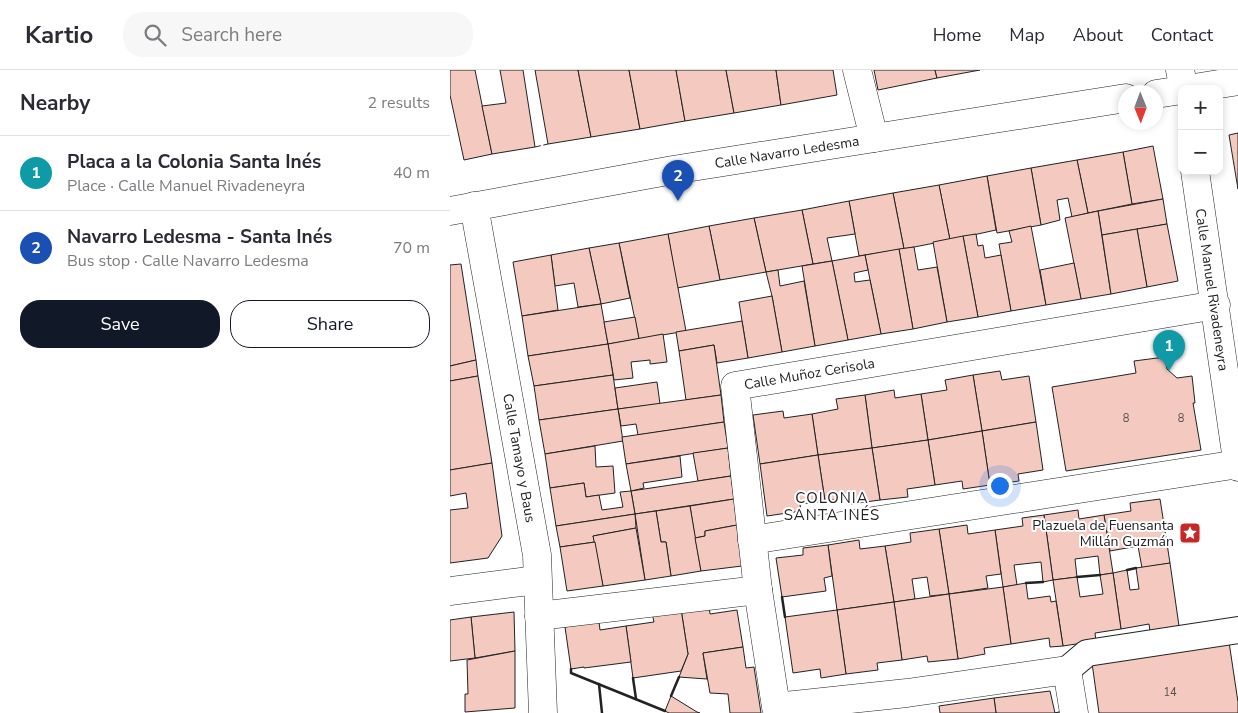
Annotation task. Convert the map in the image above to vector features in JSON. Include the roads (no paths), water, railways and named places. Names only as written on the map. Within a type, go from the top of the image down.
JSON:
[{"type":"street","points":[[857,70],[874,138]]},
{"type":"street","points":[[1180,70],[1182,85]]},
{"type":"street","points":[[1210,85],[1238,80]]},
{"type":"street","points":[[1163,93],[1178,90]]},
{"type":"street","name":"Calle Navarro Ledesma","points":[[462,209],[648,174],[1118,99]]},
{"type":"street","name":"Calle Manuel Rivadeneyra","points":[[1197,175],[1238,466]]},
{"type":"street","name":"Calle Tamayo y Baus","points":[[462,209],[536,555],[543,713]]},
{"type":"street","name":"Calle Muñoz Cerisola","points":[[909,703],[776,707],[758,590],[735,386],[1216,305]]},
{"type":"street","points":[[752,540],[1238,466]]},
{"type":"street","points":[[450,591],[538,580]]},
{"type":"street","points":[[539,616],[572,610],[758,590]]},
{"type":"street","points":[[909,703],[1068,670],[1087,653],[1238,630]]},
{"type":"street","points":[[1068,670],[1074,713]]},
{"type":"place","name":"Navarro Ledesma - Santa Inés","points":[[678,201]]},
{"type":"place","name":"Placa a la Colonia Santa Inés","points":[[1169,371]]},
{"type":"place","name":"Plazuela de Fuensanta Millán Guzmán","points":[[1190,533]]},
{"type":"district","name":"COLONIA SANTA INÉS","points":[[832,506]]}]
